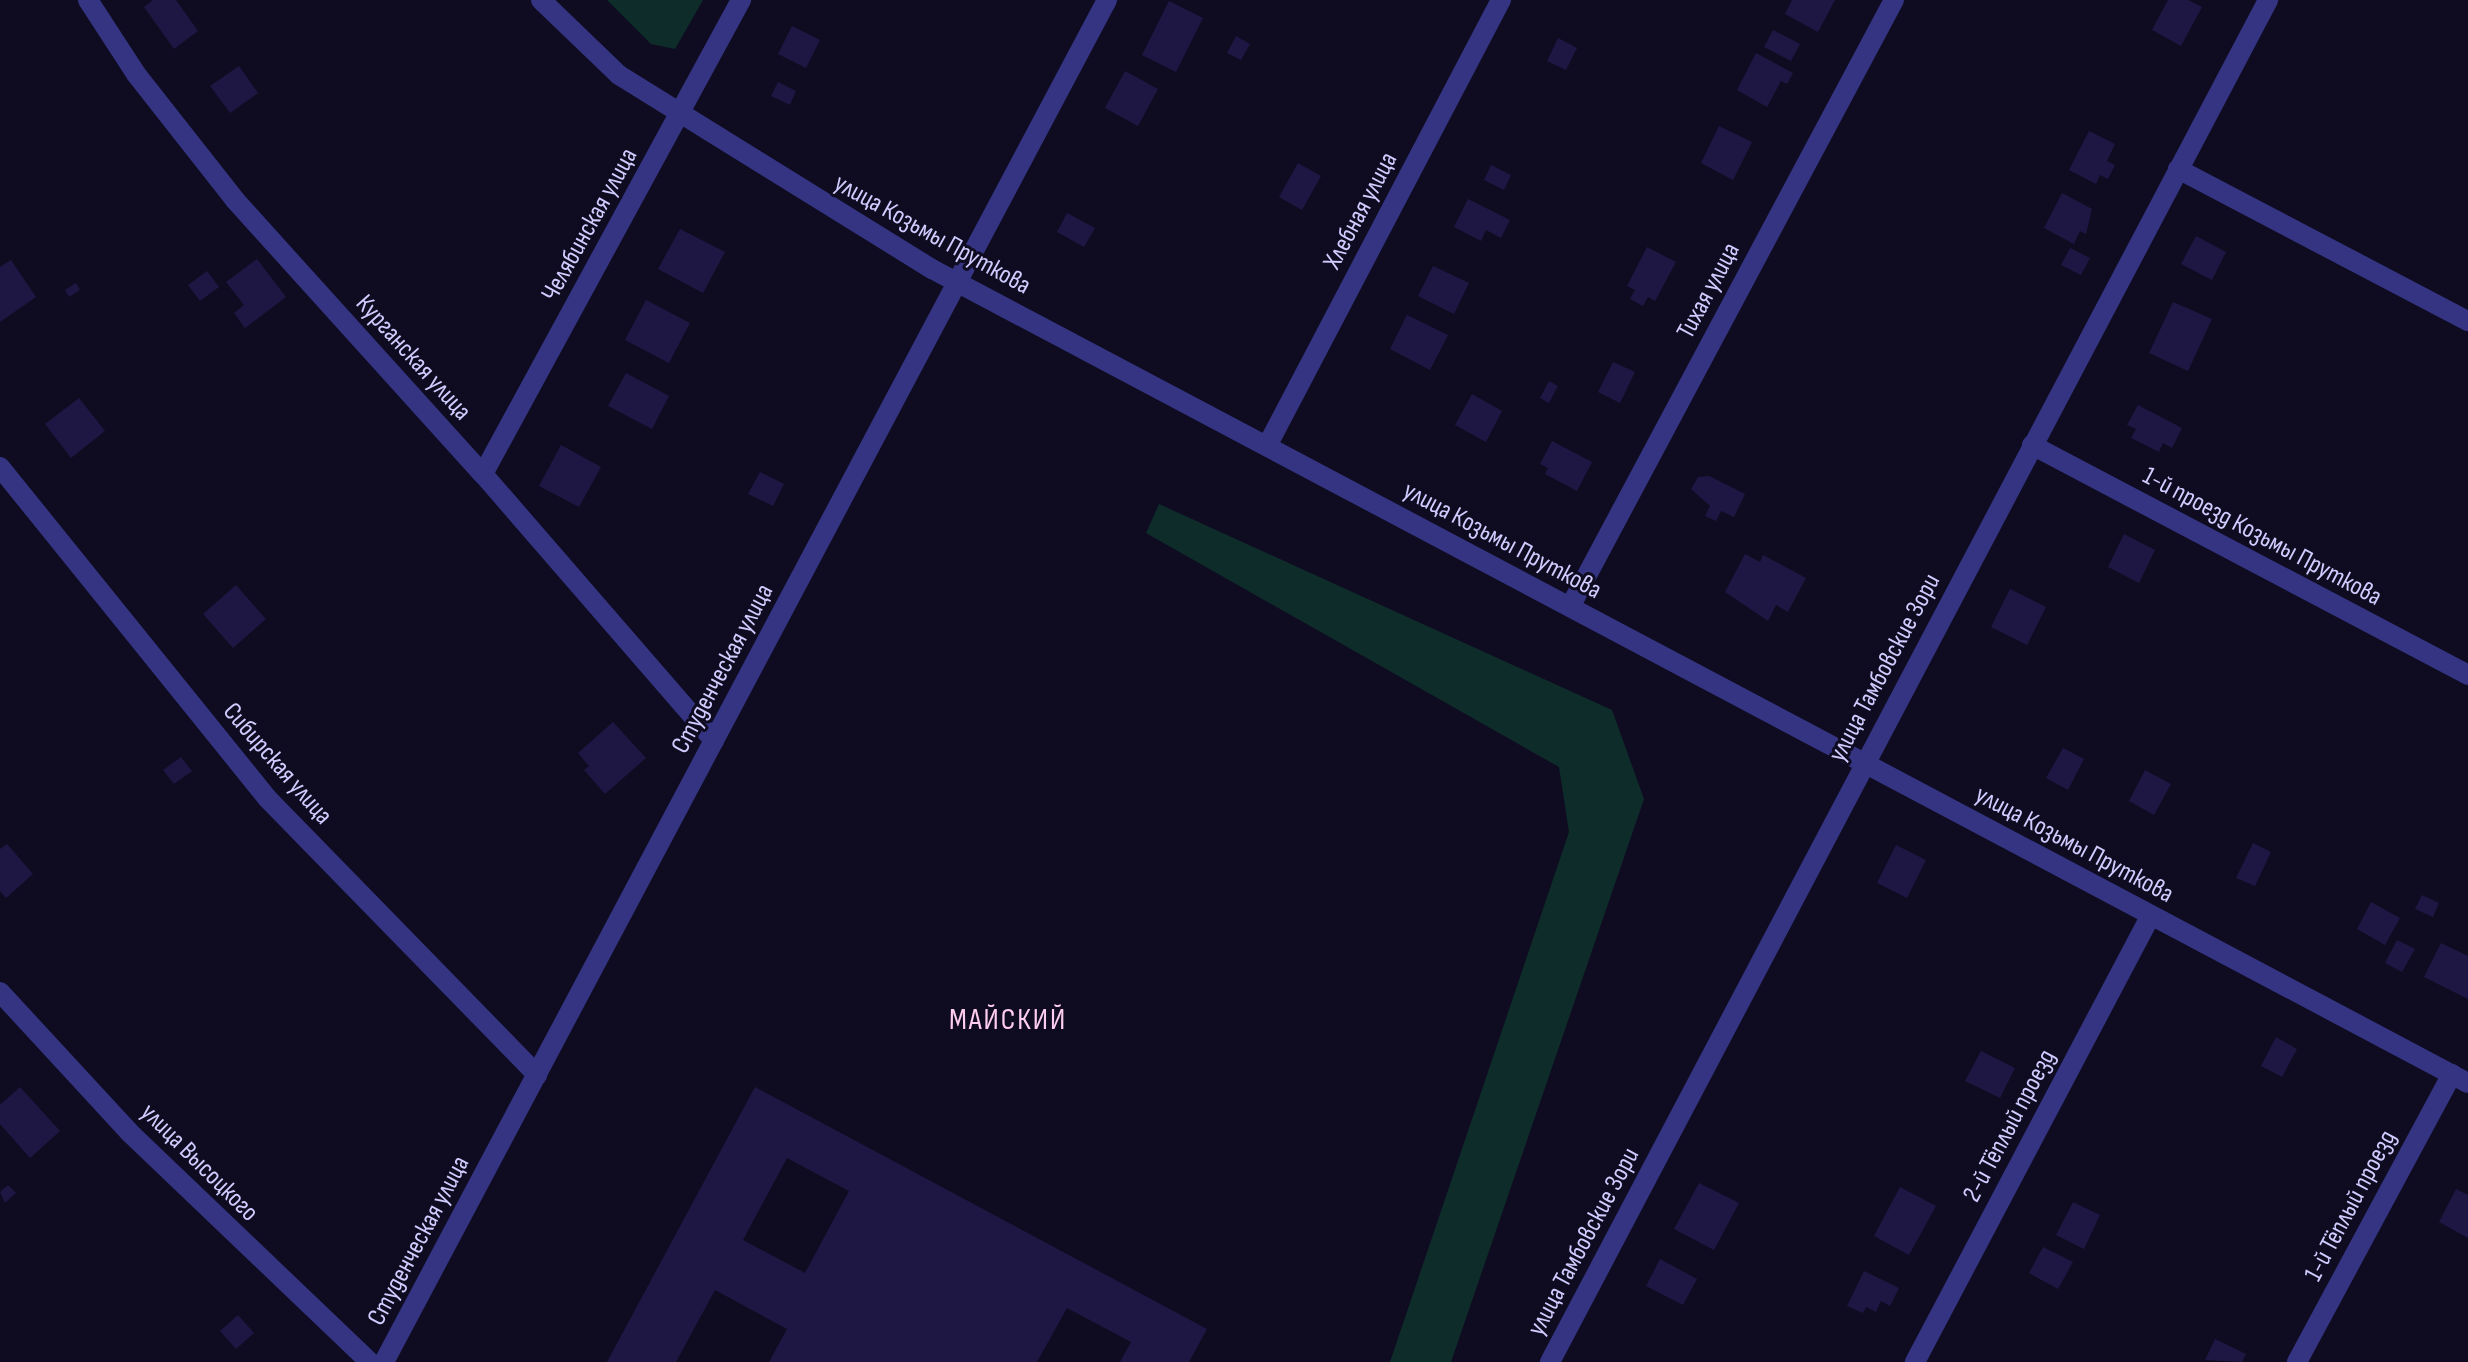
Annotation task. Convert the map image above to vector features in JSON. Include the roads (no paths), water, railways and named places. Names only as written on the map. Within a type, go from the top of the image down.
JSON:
[{"type":"street","name":"Курганская улица","points":[[88,0],[136,74],[235,200],[483,474],[714,741]]},
{"type":"street","name":"улица Козьмы Пруткова","points":[[541,0],[619,75],[958,282],[2460,1078]]},
{"type":"street","name":"Челябинская улица","points":[[483,474],[741,0]]},
{"type":"street","name":"Студенческая улица","points":[[384,1362],[1107,0]]},
{"type":"street","name":"Хлебная улица","points":[[1267,446],[1501,0]]},
{"type":"street","name":"Тихая улица","points":[[1570,607],[1894,0]]},
{"type":"street","name":"улица Тамбовские Зори","points":[[1550,1362],[2268,0]]},
{"type":"street","points":[[2178,169],[2468,321]]},
{"type":"street","name":"1-й проезд Козьмы Пруткова","points":[[2032,445],[2468,675]]},
{"type":"street","name":"Сибирская улица","points":[[0,467],[267,798],[537,1075]]},
{"type":"street","name":"2-й Тёплый проезд","points":[[1915,1362],[2151,915]]},
{"type":"street","name":"улица Высоцкого","points":[[0,992],[129,1132],[370,1362]]},
{"type":"street","name":"1-й Тёплый проезд","points":[[2297,1362],[2460,1078]]},
{"type":"district","name":"МАЙСКИЙ","points":[[1008,1020]]}]
